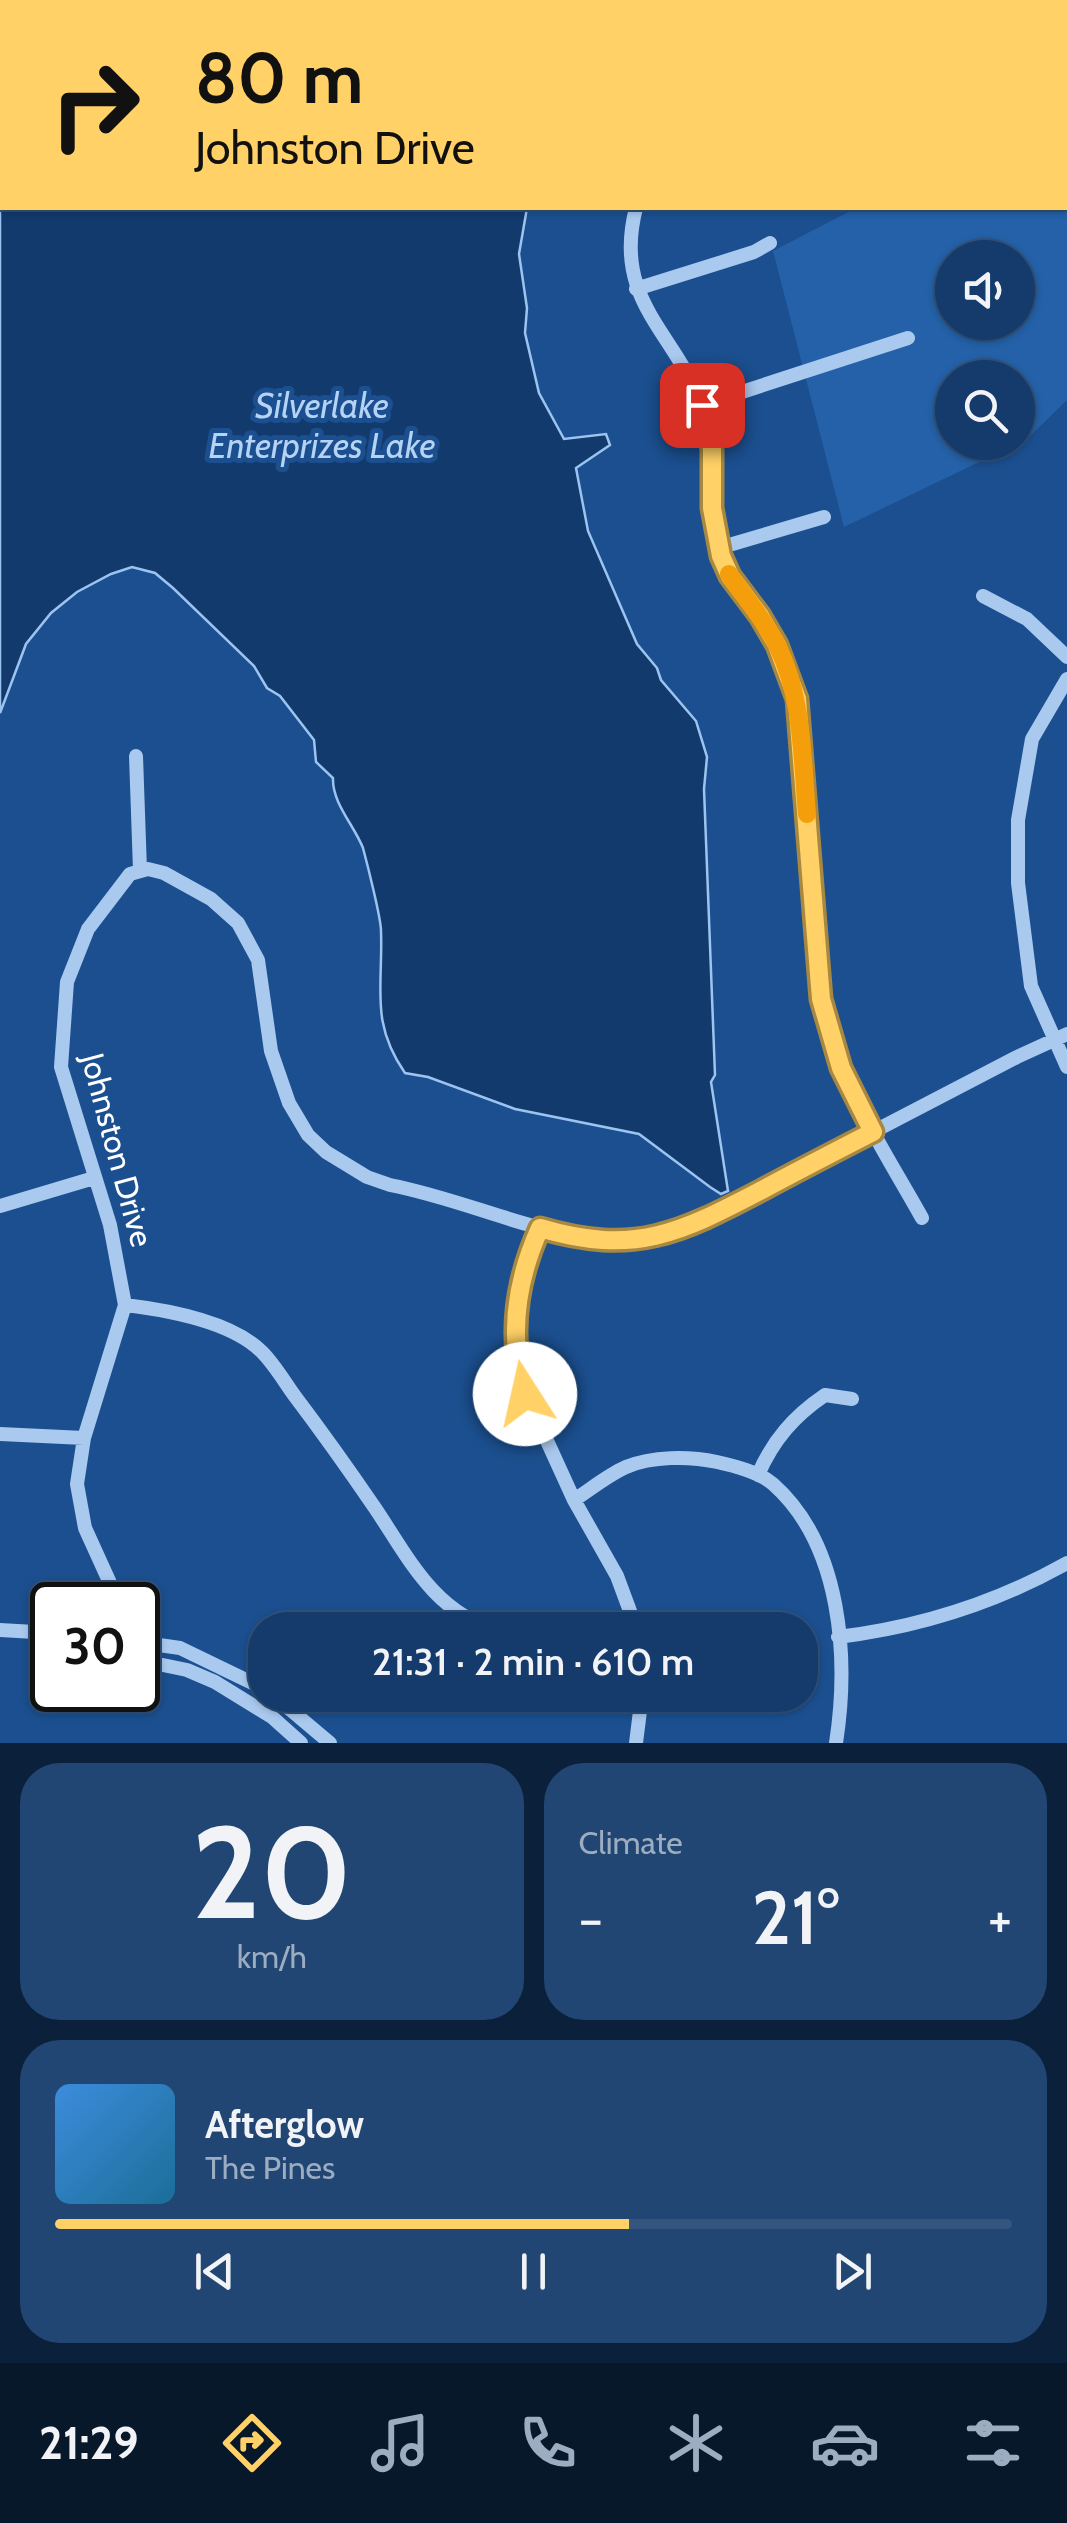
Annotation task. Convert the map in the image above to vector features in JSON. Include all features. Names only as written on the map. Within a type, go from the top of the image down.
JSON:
[{"type":"street","points":[[636,210],[630,241],[636,289],[652,323],[680,360],[702,405],[712,449],[712,508],[719,548],[730,576],[777,645],[797,699],[821,999],[841,1068],[922,1218]]},
{"type":"street","points":[[636,289],[754,252],[770,243]]},
{"type":"street","points":[[702,405],[908,338]]},
{"type":"street","points":[[719,548],[824,517]]},
{"type":"street","points":[[983,596],[1027,619],[1067,657]]},
{"type":"street","points":[[1067,678],[1032,740],[1018,820],[1018,883],[1031,986],[1060,1037],[1067,1067]]},
{"type":"street","points":[[136,756],[140,870],[164,873],[211,899],[238,923],[250,941],[263,981],[268,1033],[280,1080],[308,1135],[326,1152],[390,1186],[598,1240],[636,1240],[674,1232],[718,1214],[1060,1037]]},
{"type":"street","name":"Johnston Drive","points":[[109,1582],[79,1506],[78,1472],[84,1438],[125,1305],[110,1226],[61,1067],[67,982],[88,930],[118,886],[140,870]]},
{"type":"street","points":[[0,1206],[94,1178]]},
{"type":"street","points":[[540,1228],[522,1275],[517,1301],[517,1356],[525,1394],[631,1612]]},
{"type":"street","points":[[125,1305],[190,1316],[261,1350],[329,1442],[408,1563],[462,1612]]},
{"type":"street","points":[[758,1475],[775,1440],[805,1408],[826,1395],[852,1398]]},
{"type":"street","points":[[0,1434],[84,1438]]},
{"type":"street","points":[[574,1500],[625,1467],[661,1460],[709,1460],[772,1482],[792,1505],[820,1552],[830,1582],[841,1683],[836,1743]]},
{"type":"street","points":[[838,1636],[904,1627],[954,1614],[1031,1583],[1067,1563]]},
{"type":"street","points":[[0,1630],[30,1632]]},
{"type":"street","points":[[160,1646],[180,1648],[248,1681]]},
{"type":"street","points":[[160,1664],[187,1670],[229,1690],[272,1717],[301,1743]]},
{"type":"street","points":[[293,1712],[330,1743]]},
{"type":"street","points":[[636,1743],[640,1712]]},
{"type":"shaded area","points":[[852,210],[1067,210],[1067,400],[1035,431],[1035,360],[935,360],[935,460],[983,460],[844,527],[773,251]]},
{"type":"water","name":"Silverlake Enterprizes Lake","points":[[0,210],[527,210],[519,254],[527,308],[525,333],[539,393],[564,439],[606,434],[610,445],[576,468],[588,531],[637,644],[696,721],[707,757],[704,789],[715,1075],[711,1082],[728,1191],[721,1194],[710,1187],[639,1134],[515,1109],[428,1077],[405,1073],[394,1055],[383,1021],[381,931],[363,848],[336,796],[333,778],[316,762],[314,740],[280,696],[267,688],[254,666],[155,573],[132,567],[111,574],[77,592],[51,613],[26,644],[0,713]]},
{"type":"slow traffic","points":[[729,574],[777,645],[797,699],[807,814]]},
{"type":"route","points":[[525,1394],[517,1356],[517,1301],[530,1249],[540,1228],[568,1236],[624,1241],[674,1232],[718,1214],[873,1132],[841,1068],[821,999],[797,699],[777,645],[730,576],[721,556],[712,508],[712,449],[702,405]]}]
